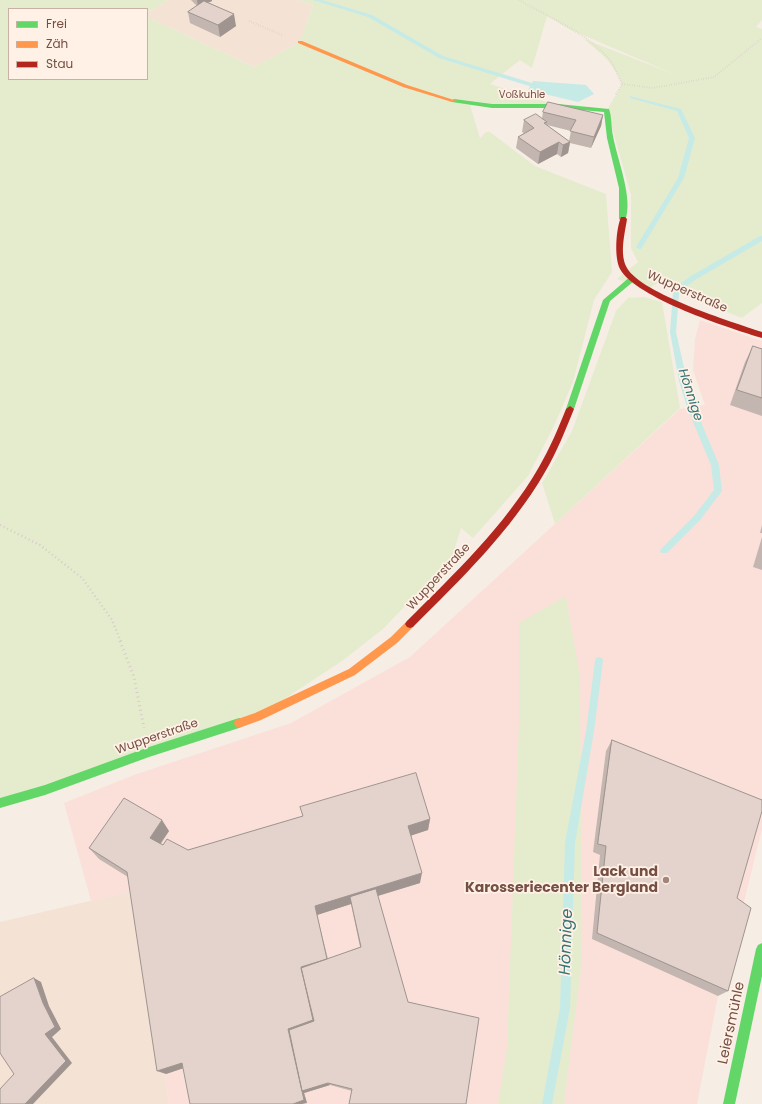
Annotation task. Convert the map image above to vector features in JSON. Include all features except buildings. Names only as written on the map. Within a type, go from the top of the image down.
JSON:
[{"type":"street","name":"Voßkuhle","points":[[300,42],[427,94],[470,104],[510,107],[559,106],[607,110],[609,134],[625,195],[621,237],[622,263],[624,270],[631,279]]},
{"type":"street","name":"Wupperstraße","points":[[0,803],[45,790],[149,752],[256,717],[352,672],[394,640],[464,570],[505,523],[535,480],[563,429],[607,300],[631,279],[666,297],[731,325],[762,335]]},
{"type":"street","name":"Leiersmühle","points":[[729,1104],[762,949]]},
{"type":"path","points":[[519,0],[557,21],[607,58],[614,66],[622,84],[653,88],[714,77],[762,38]]},
{"type":"path","points":[[249,22],[300,42]]},
{"type":"path","points":[[0,525],[40,545],[82,578],[112,620],[134,677],[149,752]]},
{"type":"shaded area","points":[[169,0],[297,0],[313,5],[300,42],[254,67],[148,17],[148,12]]},
{"type":"shaded area","points":[[700,320],[762,341],[762,829],[741,914],[718,996],[697,1104],[169,1104],[137,890],[91,901],[64,803],[134,775],[291,723],[410,657],[680,409],[705,405],[693,370],[695,339]]},
{"type":"shaded area","points":[[137,890],[169,1104],[0,1104],[0,922]]},
{"type":"green space","points":[[0,0],[169,0],[148,12],[148,8],[8,8],[8,80],[148,80],[148,17],[254,67],[300,42],[313,5],[297,0],[762,0],[762,20],[756,27],[762,29],[762,303],[742,318],[695,300],[660,282],[647,289],[617,279],[638,262],[631,248],[631,195],[607,110],[622,84],[610,63],[584,39],[676,75],[569,29],[547,16],[532,68],[520,60],[490,84],[559,106],[470,105],[480,138],[486,132],[490,132],[535,166],[606,194],[612,272],[594,300],[573,382],[554,426],[528,476],[473,538],[461,528],[452,557],[383,629],[342,661],[257,717],[0,803]]},
{"type":"green space","points":[[644,297],[662,302],[680,408],[555,524],[542,483],[572,431],[616,311],[628,298]]},
{"type":"green space","points":[[566,596],[580,677],[582,961],[564,1104],[498,1104],[507,1048],[519,724],[519,623]]},
{"type":"water","points":[[533,81],[586,85],[594,94],[578,102],[528,90]]},
{"type":"waterway","points":[[316,0],[370,16],[441,57],[531,85],[542,86]]},
{"type":"waterway","points":[[632,97],[679,110],[692,138],[681,178],[639,247]]},
{"type":"waterway","name":"Hönnige","points":[[664,551],[697,518],[718,491],[715,465],[692,410],[683,381],[673,332],[676,293],[682,286],[693,278],[762,238]]},
{"type":"waterway","name":"Hönnige","points":[[547,1104],[565,1008],[570,843],[590,731],[599,661]]},
{"type":"traffic: fast","points":[[454,101],[492,106],[558,106],[607,110],[608,128],[624,198],[623,219]]},
{"type":"traffic: fast","points":[[570,409],[607,300],[631,279]]},
{"type":"traffic: fast","points":[[0,803],[45,790],[149,752],[239,723]]},
{"type":"traffic: fast","points":[[729,1104],[762,949]]},
{"type":"traffic: slow","points":[[300,42],[405,86],[454,101]]},
{"type":"traffic: slow","points":[[239,723],[257,717],[352,672],[394,640],[410,624]]},
{"type":"traffic: jam","points":[[623,219],[620,256],[623,268],[631,278],[645,288],[686,308],[762,335]]},
{"type":"traffic: jam","points":[[410,624],[458,576],[503,525],[542,470],[570,409]]},
{"type":"place","name":"Lack und Karosseriecenter Bergland","points":[[666,880]]}]
